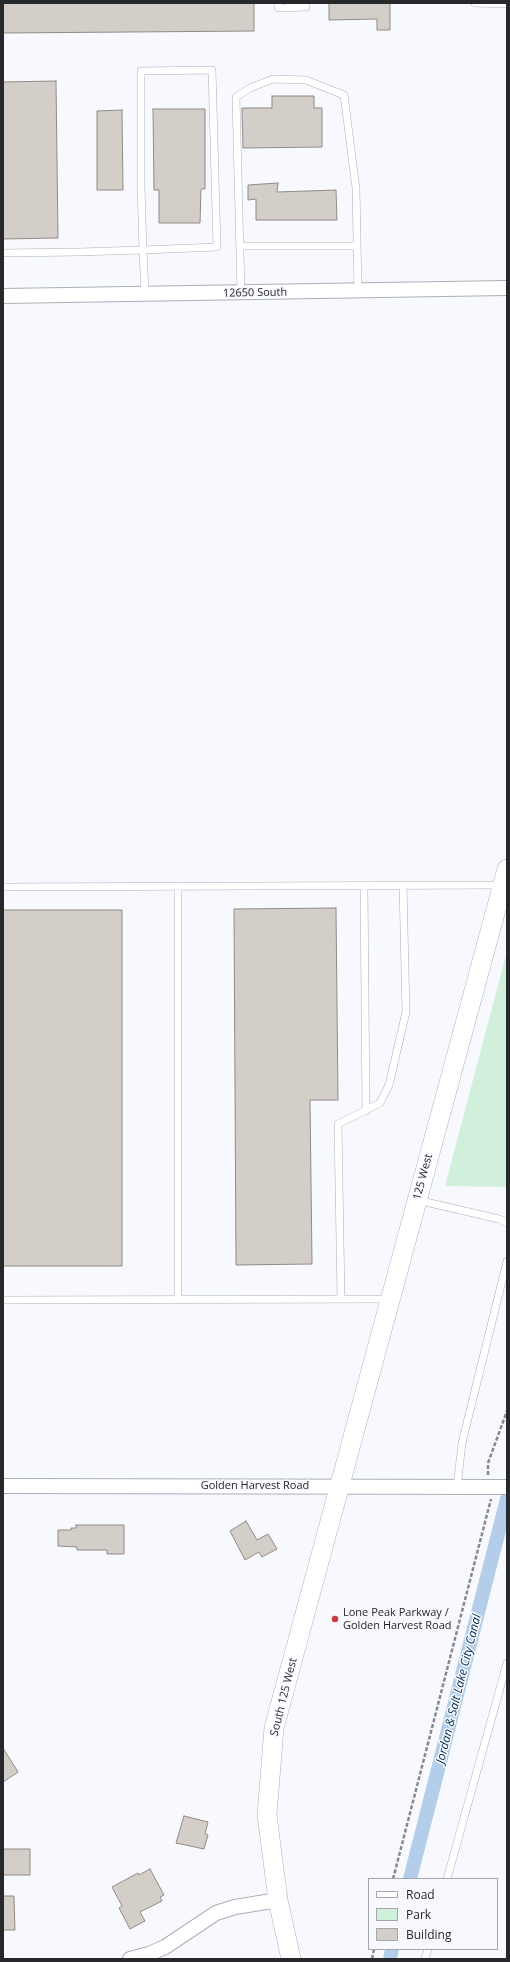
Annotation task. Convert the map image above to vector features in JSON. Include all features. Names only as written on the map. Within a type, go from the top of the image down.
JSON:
[{"type":"main road","name":"125 West","points":[[339,1486],[505,877]]},
{"type":"main road","name":"South 125 West","points":[[291,1959],[278,1900],[267,1815],[274,1728],[339,1486]]},
{"type":"street","name":"12650 South","points":[[3,296],[507,288]]},
{"type":"street","name":"Golden Harvest Road","points":[[3,1486],[497,1487]]},
{"type":"street","points":[[130,1959],[149,1954],[165,1947],[216,1913],[235,1907],[278,1900]]},
{"type":"lane","points":[[278,3],[278,8],[306,7],[306,3]]},
{"type":"lane","points":[[475,3],[507,4]]},
{"type":"lane","points":[[3,253],[143,250],[217,247],[212,70],[141,71],[141,187],[143,250],[145,294]]},
{"type":"lane","points":[[240,293],[236,98],[250,88],[273,79],[306,80],[344,95],[356,188],[358,291]]},
{"type":"lane","points":[[240,246],[357,246]]},
{"type":"lane","points":[[3,887],[403,886],[505,877]]},
{"type":"lane","points":[[178,886],[178,1299]]},
{"type":"lane","points":[[364,886],[366,1111]]},
{"type":"lane","points":[[341,1299],[338,1124],[380,1103],[389,1085],[406,1012],[403,886]]},
{"type":"lane","points":[[417,1200],[499,1219],[507,1223]]},
{"type":"lane","points":[[457,1487],[462,1443],[507,1261]]},
{"type":"lane","points":[[3,1300],[390,1299]]},
{"type":"lane","points":[[447,1878],[507,1663]]},
{"type":"path","points":[[393,1878],[491,1502],[497,1487],[488,1463],[507,1411]]},
{"type":"green space","points":[[507,951],[507,1187],[445,1186]]},
{"type":"building","points":[[3,3],[254,3],[254,31],[3,33]]},
{"type":"building","points":[[329,3],[390,3],[390,30],[377,30],[377,19],[329,20]]},
{"type":"building","points":[[56,81],[58,238],[3,239],[3,82]]},
{"type":"building","points":[[272,96],[314,96],[314,108],[322,108],[322,147],[243,148],[242,108],[272,108]]},
{"type":"building","points":[[153,109],[205,109],[205,189],[201,189],[200,223],[159,223],[159,190],[154,190]]},
{"type":"building","points":[[122,110],[123,190],[97,190],[97,111]]},
{"type":"building","points":[[278,183],[277,192],[336,190],[337,220],[256,220],[256,199],[248,200],[248,185]]},
{"type":"building","points":[[336,908],[338,1100],[310,1100],[312,1264],[236,1265],[234,909]]},
{"type":"building","points":[[3,910],[122,910],[122,1266],[3,1266]]},
{"type":"building","points":[[246,1521],[257,1540],[268,1534],[277,1549],[262,1557],[259,1552],[245,1560],[230,1531]]},
{"type":"building","points":[[76,1525],[124,1525],[124,1554],[107,1554],[107,1550],[77,1550],[77,1547],[58,1546],[58,1530],[71,1530],[71,1528],[76,1528]]},
{"type":"building","points":[[3,1748],[18,1772],[3,1782]]},
{"type":"building","points":[[184,1816],[208,1822],[205,1834],[208,1835],[204,1849],[176,1843]]},
{"type":"building","points":[[3,1849],[30,1849],[30,1875],[3,1875]]},
{"type":"building","points":[[150,1869],[164,1895],[160,1897],[162,1901],[140,1912],[145,1921],[130,1929],[119,1908],[122,1906],[112,1887],[138,1873],[139,1875]]},
{"type":"building","points":[[3,1896],[14,1896],[15,1930],[3,1930]]},
{"type":"waterway","name":"Jordan & Salt Lake City Canal","points":[[410,1878],[507,1499]]},
{"type":"waterway","name":"Jordan & Salt Lake City Canal","points":[[390,1959],[392,1950]]},
{"type":"place","name":"Lone Peak Parkway / Golden Harvest Road","points":[[335,1619]]}]
